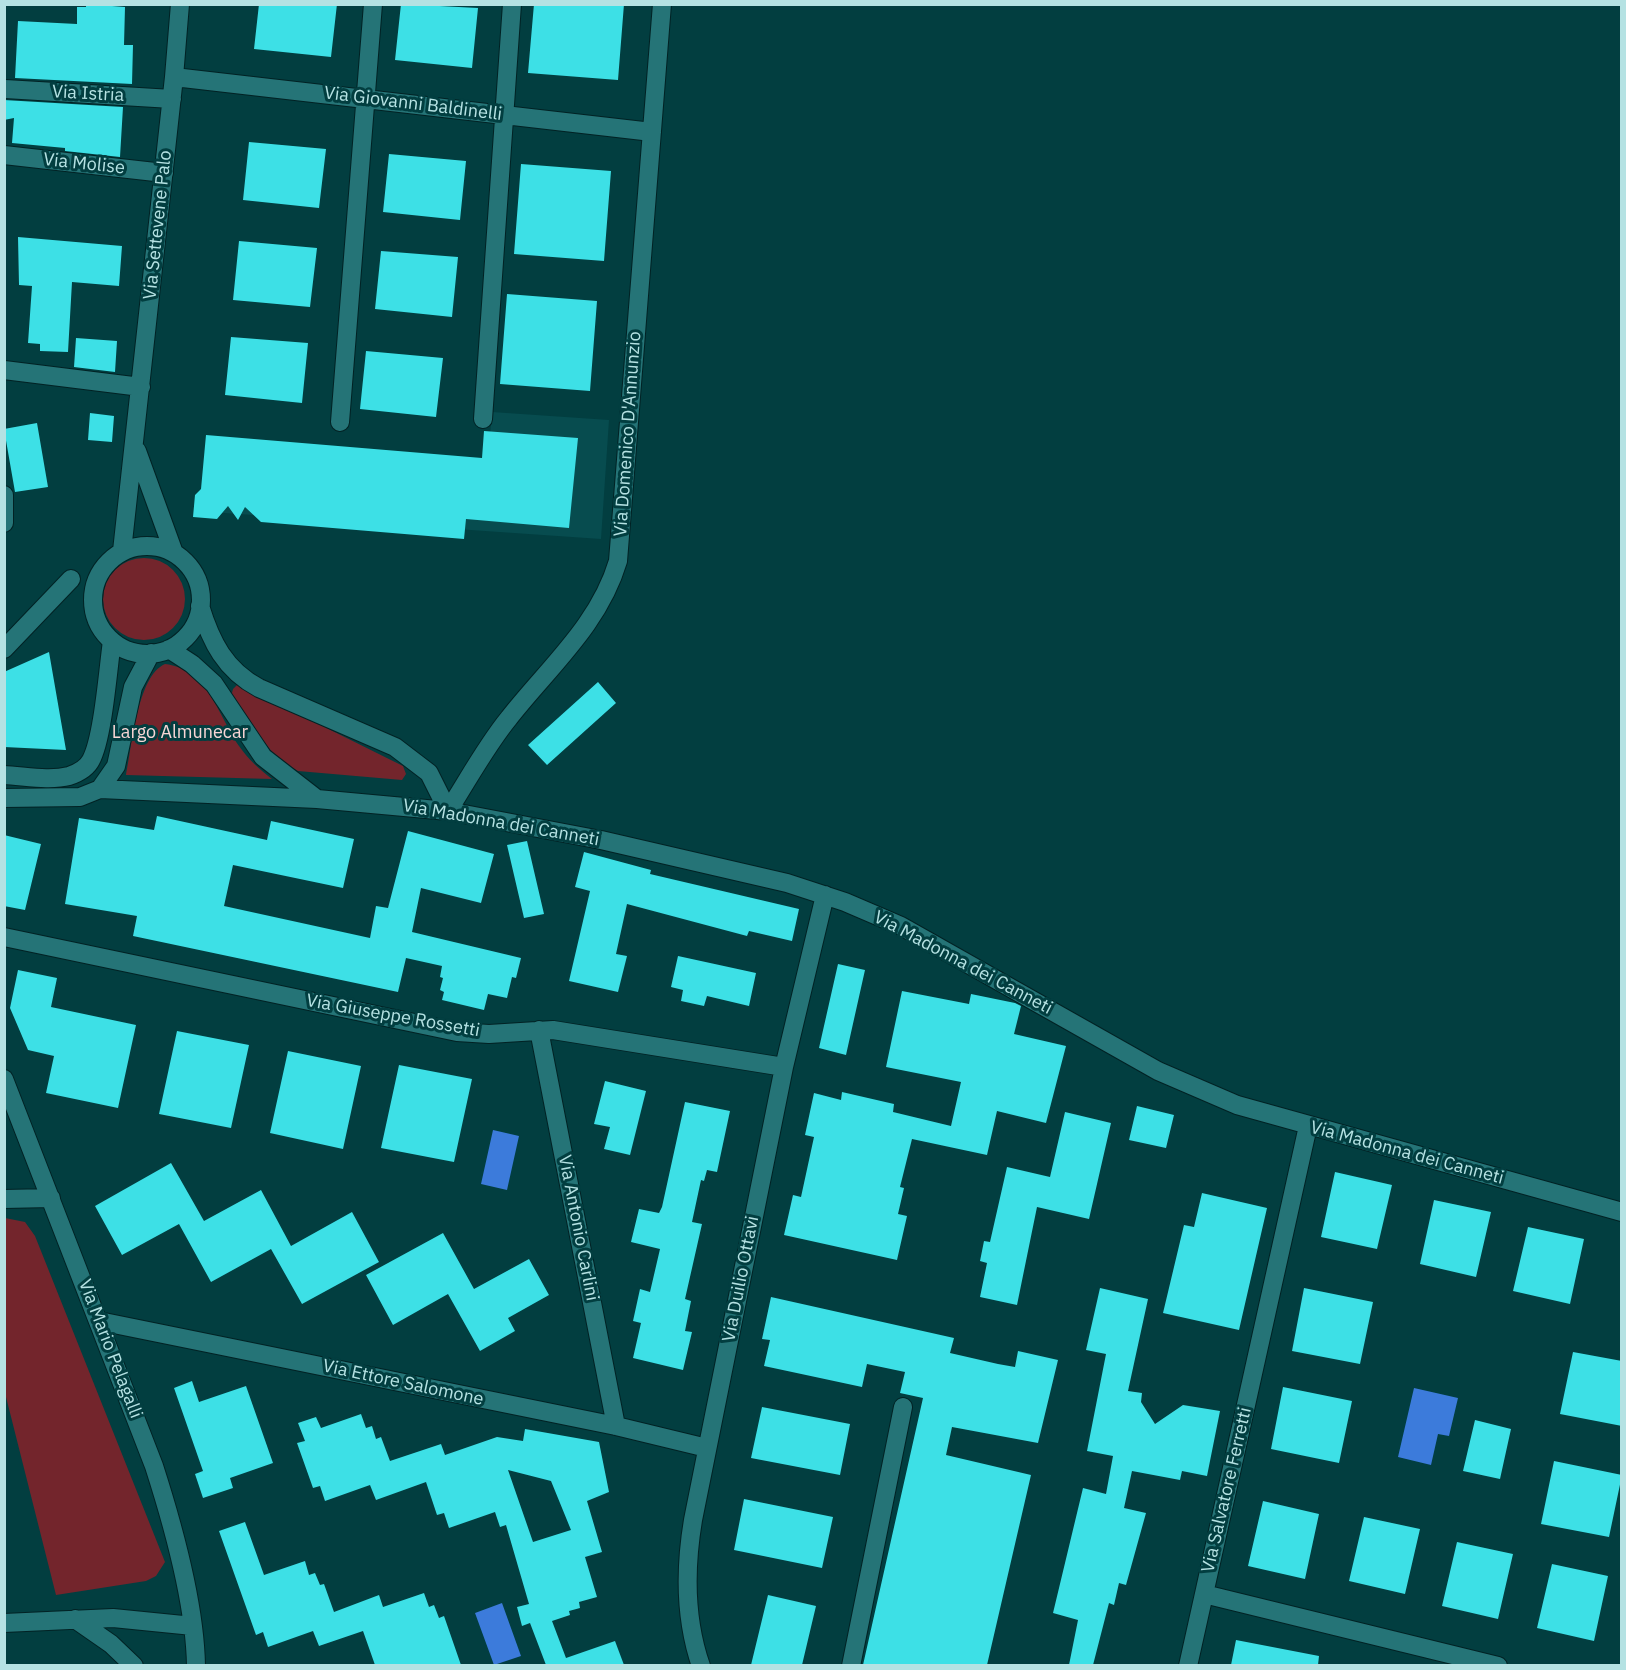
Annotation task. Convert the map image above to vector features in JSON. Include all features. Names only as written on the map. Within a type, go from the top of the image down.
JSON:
[{"type":"street","name":"Via Settevene Palo","points":[[122,551],[172,99],[180,4]]},
{"type":"street","points":[[340,422],[374,4]]},
{"type":"street","points":[[483,419],[512,4]]},
{"type":"street","name":"Via Domenico D'Annunzio","points":[[448,811],[508,718],[568,650],[596,613],[616,567],[622,531],[627,434],[662,4]]},
{"type":"street","name":"Via Giovanni Baldinelli","points":[[174,77],[652,132]]},
{"type":"street","name":"Via Istria","points":[[5,89],[172,99]]},
{"type":"street","name":"Via Molise","points":[[4,155],[164,172]]},
{"type":"street","points":[[4,370],[141,387]]},
{"type":"street","name":"Via Settevene Palo","points":[[135,445],[174,553]]},
{"type":"street","points":[[4,495],[4,523]]},
{"type":"street","points":[[146,545],[174,553],[194,573],[201,595],[200,606],[189,633],[169,649],[151,653],[128,651],[111,641],[101,629],[94,614],[93,589],[101,570],[122,551],[146,545]]},
{"type":"street","points":[[4,649],[71,579]]},
{"type":"street","points":[[200,606],[213,644],[241,677],[259,688],[394,747],[429,774],[448,811]]},
{"type":"street","points":[[4,775],[70,776],[86,767],[91,760],[98,736],[111,641]]},
{"type":"street","points":[[169,649],[192,664],[214,684],[263,758],[317,799]]},
{"type":"street","points":[[4,798],[80,797],[100,789],[116,766],[129,699],[151,653]]},
{"type":"street","name":"Via Madonna dei Canneti","points":[[100,789],[317,799],[448,811],[612,843],[762,877],[825,895],[901,926],[1179,1081],[1238,1105],[1622,1212]]},
{"type":"street","name":"Via Duilio Ottavi","points":[[701,1665],[690,1618],[688,1564],[690,1536],[784,1067],[825,895]]},
{"type":"street","name":"Via Giuseppe Rossetti","points":[[4,937],[457,1032],[489,1034],[539,1030],[564,1031],[784,1067]]},
{"type":"street","name":"Via Antonio Carlini","points":[[539,1030],[616,1426]]},
{"type":"street","name":"Via Mario Pelagalli","points":[[4,1079],[99,1321],[160,1485],[193,1626],[196,1665]]},
{"type":"street","name":"Via Salvatore Ferretti","points":[[1308,1126],[1204,1594],[1498,1665]]},
{"type":"street","points":[[4,1199],[51,1197]]},
{"type":"street","name":"Via Ettore Salomone","points":[[99,1321],[616,1426],[707,1448]]},
{"type":"street","points":[[851,1665],[903,1407]]},
{"type":"street","points":[[1188,1665],[1204,1594]]},
{"type":"street","points":[[75,1619],[111,1644],[134,1665]]},
{"type":"street","points":[[4,1623],[75,1619],[139,1619],[193,1626]]},
{"type":"shaded area","points":[[492,412],[609,420],[601,539],[210,512],[215,442],[488,460]]},
{"type":"green space","points":[[144,558],[160,561],[173,570],[182,583],[185,599],[182,615],[173,628],[160,637],[144,640],[128,637],[115,628],[106,615],[103,599],[106,583],[115,570],[128,561]]},
{"type":"green space","name":"Largo Almunecar","points":[[165,664],[180,668],[202,684],[239,746],[254,764],[272,779],[126,775],[142,697],[148,682]]},
{"type":"green space","name":"Largo Almunecar","points":[[238,684],[403,766],[406,774],[402,780],[298,771],[278,760],[231,697],[233,689]]},
{"type":"green space","points":[[5,1218],[25,1222],[35,1236],[165,1562],[156,1576],[146,1581],[56,1595],[5,1393]]},
{"type":"water","points":[[493,1130],[519,1136],[507,1190],[481,1184]]},
{"type":"water","points":[[1414,1388],[1458,1398],[1449,1436],[1438,1434],[1431,1465],[1398,1457]]},
{"type":"water","points":[[502,1603],[521,1656],[494,1665],[475,1613]]},
{"type":"building","points":[[86,4],[125,7],[124,45],[133,45],[132,84],[15,78],[18,21],[77,24],[77,7],[86,7]]},
{"type":"building","points":[[259,4],[337,4],[331,57],[254,49]]},
{"type":"building","points":[[401,4],[478,8],[472,68],[395,60]]},
{"type":"building","points":[[534,4],[624,4],[618,80],[528,73]]},
{"type":"building","points":[[4,100],[123,107],[120,157],[65,151],[65,148],[12,143],[14,118],[4,120]]},
{"type":"building","points":[[249,142],[326,149],[319,208],[243,200]]},
{"type":"building","points":[[389,154],[466,161],[460,220],[383,212]]},
{"type":"building","points":[[521,164],[611,171],[604,261],[514,254]]},
{"type":"building","points":[[18,237],[122,246],[119,286],[72,282],[68,352],[40,351],[40,344],[28,343],[32,286],[19,285]]},
{"type":"building","points":[[239,241],[317,248],[310,307],[233,300]]},
{"type":"building","points":[[381,251],[458,257],[452,317],[375,309]]},
{"type":"building","points":[[507,294],[597,301],[590,391],[500,384]]},
{"type":"building","points":[[231,337],[308,343],[302,403],[225,395]]},
{"type":"building","points":[[76,338],[117,341],[115,372],[74,367]]},
{"type":"building","points":[[366,351],[443,358],[436,417],[360,409]]},
{"type":"building","points":[[90,413],[114,416],[112,442],[88,440]]},
{"type":"building","points":[[37,423],[48,487],[15,492],[4,429]]},
{"type":"building","points":[[484,431],[578,438],[569,528],[466,519],[464,539],[261,522],[245,507],[238,520],[228,506],[217,519],[193,517],[195,495],[201,489],[206,435],[482,458]]},
{"type":"building","points":[[49,652],[66,750],[4,747],[4,672]]},
{"type":"building","points":[[598,682],[616,703],[547,765],[528,745]]},
{"type":"building","points":[[157,816],[267,840],[271,821],[354,839],[343,888],[233,865],[224,906],[370,938],[376,906],[388,908],[408,831],[494,854],[481,903],[421,888],[412,932],[521,958],[516,978],[512,977],[507,998],[488,994],[484,1010],[442,1000],[444,992],[440,990],[443,978],[440,977],[442,966],[406,958],[398,992],[133,936],[137,916],[65,904],[79,818],[154,830]]},
{"type":"building","points":[[4,835],[41,844],[25,910],[4,906]]},
{"type":"building","points":[[527,841],[544,914],[524,918],[507,845]]},
{"type":"building","points":[[584,852],[651,870],[650,874],[799,909],[792,941],[749,931],[747,936],[627,904],[616,954],[627,956],[618,992],[569,981],[590,891],[575,887]]},
{"type":"building","points":[[678,956],[756,973],[749,1006],[707,996],[704,1006],[681,1001],[683,990],[671,987]]},
{"type":"building","points":[[838,964],[865,970],[846,1055],[819,1048]]},
{"type":"building","points":[[18,970],[57,978],[51,1007],[136,1025],[118,1108],[46,1093],[54,1056],[28,1050],[10,1008]]},
{"type":"building","points":[[902,991],[969,1004],[971,994],[1015,1003],[1021,1006],[1014,1034],[1066,1046],[1046,1123],[997,1111],[987,1155],[912,1139],[900,1187],[904,1188],[898,1214],[907,1216],[897,1260],[784,1235],[793,1195],[801,1197],[814,1137],[805,1135],[814,1093],[841,1100],[842,1092],[894,1104],[893,1112],[951,1126],[961,1082],[886,1067]]},
{"type":"building","points":[[177,1031],[249,1045],[231,1128],[159,1114]]},
{"type":"building","points":[[288,1051],[361,1066],[343,1149],[270,1133]]},
{"type":"building","points":[[399,1065],[472,1079],[454,1162],[381,1148]]},
{"type":"building","points":[[605,1081],[646,1091],[630,1155],[604,1149],[610,1127],[594,1124]]},
{"type":"building","points":[[685,1102],[730,1111],[717,1172],[707,1170],[704,1181],[701,1180],[692,1222],[702,1224],[685,1299],[691,1301],[685,1331],[692,1332],[683,1370],[633,1358],[641,1323],[633,1321],[640,1289],[650,1292],[660,1249],[631,1242],[639,1209],[659,1213],[662,1207]]},
{"type":"building","points":[[1137,1106],[1174,1115],[1166,1148],[1129,1140]]},
{"type":"building","points":[[1065,1112],[1111,1123],[1089,1219],[1037,1207],[1017,1305],[980,1297],[987,1263],[980,1261],[984,1241],[990,1242],[1007,1167],[1050,1177]]},
{"type":"building","points":[[171,1163],[204,1221],[261,1190],[291,1246],[352,1212],[379,1262],[302,1304],[271,1249],[211,1282],[179,1224],[122,1255],[95,1206]]},
{"type":"building","points":[[1335,1172],[1392,1185],[1377,1249],[1321,1237]]},
{"type":"building","points":[[1202,1193],[1267,1208],[1239,1330],[1163,1313],[1184,1225],[1194,1227]]},
{"type":"building","points":[[1434,1200],[1491,1212],[1476,1277],[1420,1264]]},
{"type":"building","points":[[1528,1227],[1584,1239],[1570,1304],[1513,1291]]},
{"type":"building","points":[[443,1233],[474,1289],[529,1259],[549,1295],[508,1318],[515,1331],[480,1351],[448,1294],[393,1325],[366,1275]]},
{"type":"building","points":[[1100,1288],[1148,1299],[1128,1391],[1142,1393],[1141,1402],[1155,1424],[1183,1405],[1220,1411],[1207,1476],[1182,1471],[1180,1480],[1132,1471],[1124,1508],[1146,1513],[1126,1585],[1119,1583],[1114,1605],[1109,1603],[1093,1665],[1069,1665],[1078,1620],[1053,1613],[1083,1488],[1106,1494],[1113,1456],[1087,1451],[1106,1354],[1086,1350]]},
{"type":"building","points":[[1304,1288],[1373,1302],[1360,1364],[1292,1351]]},
{"type":"building","points":[[771,1297],[954,1338],[950,1353],[998,1364],[1015,1367],[1018,1351],[1058,1360],[1038,1443],[952,1427],[946,1455],[1031,1475],[987,1665],[863,1665],[923,1398],[900,1393],[905,1372],[867,1364],[862,1387],[764,1366],[770,1340],[762,1339]]},
{"type":"building","points":[[1573,1352],[1622,1361],[1622,1426],[1560,1414]]},
{"type":"building","points":[[192,1381],[199,1402],[246,1386],[273,1463],[230,1478],[233,1488],[203,1498],[195,1474],[203,1471],[174,1388]]},
{"type":"building","points":[[1283,1387],[1352,1401],[1339,1463],[1271,1449]]},
{"type":"building","points":[[762,1407],[850,1424],[840,1475],[751,1458]]},
{"type":"building","points":[[361,1414],[366,1428],[372,1426],[376,1439],[381,1437],[390,1461],[441,1444],[445,1455],[497,1437],[523,1441],[525,1429],[599,1442],[609,1492],[587,1501],[602,1552],[585,1557],[597,1597],[579,1602],[580,1608],[569,1611],[570,1615],[552,1621],[566,1658],[615,1641],[624,1665],[546,1665],[530,1623],[522,1626],[517,1607],[529,1604],[506,1525],[500,1527],[495,1512],[449,1528],[444,1513],[437,1515],[426,1482],[376,1500],[370,1485],[325,1501],[320,1486],[313,1488],[297,1443],[305,1441],[298,1423],[316,1417],[321,1428]],"holes":[[[508,1470],[551,1481],[571,1530],[533,1542]]]},
{"type":"building","points":[[1475,1420],[1511,1429],[1500,1479],[1463,1471]]},
{"type":"building","points":[[1554,1461],[1622,1475],[1609,1537],[1541,1524]]},
{"type":"building","points":[[744,1499],[833,1517],[822,1568],[734,1550]]},
{"type":"building","points":[[1263,1501],[1319,1514],[1305,1579],[1248,1566]]},
{"type":"building","points":[[1364,1517],[1420,1529],[1405,1594],[1349,1581]]},
{"type":"building","points":[[245,1522],[264,1575],[305,1561],[309,1575],[315,1573],[320,1585],[324,1584],[334,1612],[379,1595],[383,1607],[424,1593],[429,1607],[434,1605],[439,1618],[444,1616],[461,1665],[375,1665],[363,1631],[319,1646],[313,1631],[268,1647],[263,1632],[256,1635],[219,1531]]},
{"type":"building","points":[[1457,1542],[1513,1554],[1498,1619],[1442,1606]]},
{"type":"building","points":[[1552,1564],[1608,1576],[1594,1641],[1537,1628]]},
{"type":"building","points":[[768,1595],[816,1606],[802,1665],[751,1665]]},
{"type":"building","points":[[1236,1640],[1319,1656],[1318,1665],[1231,1665]]}]
